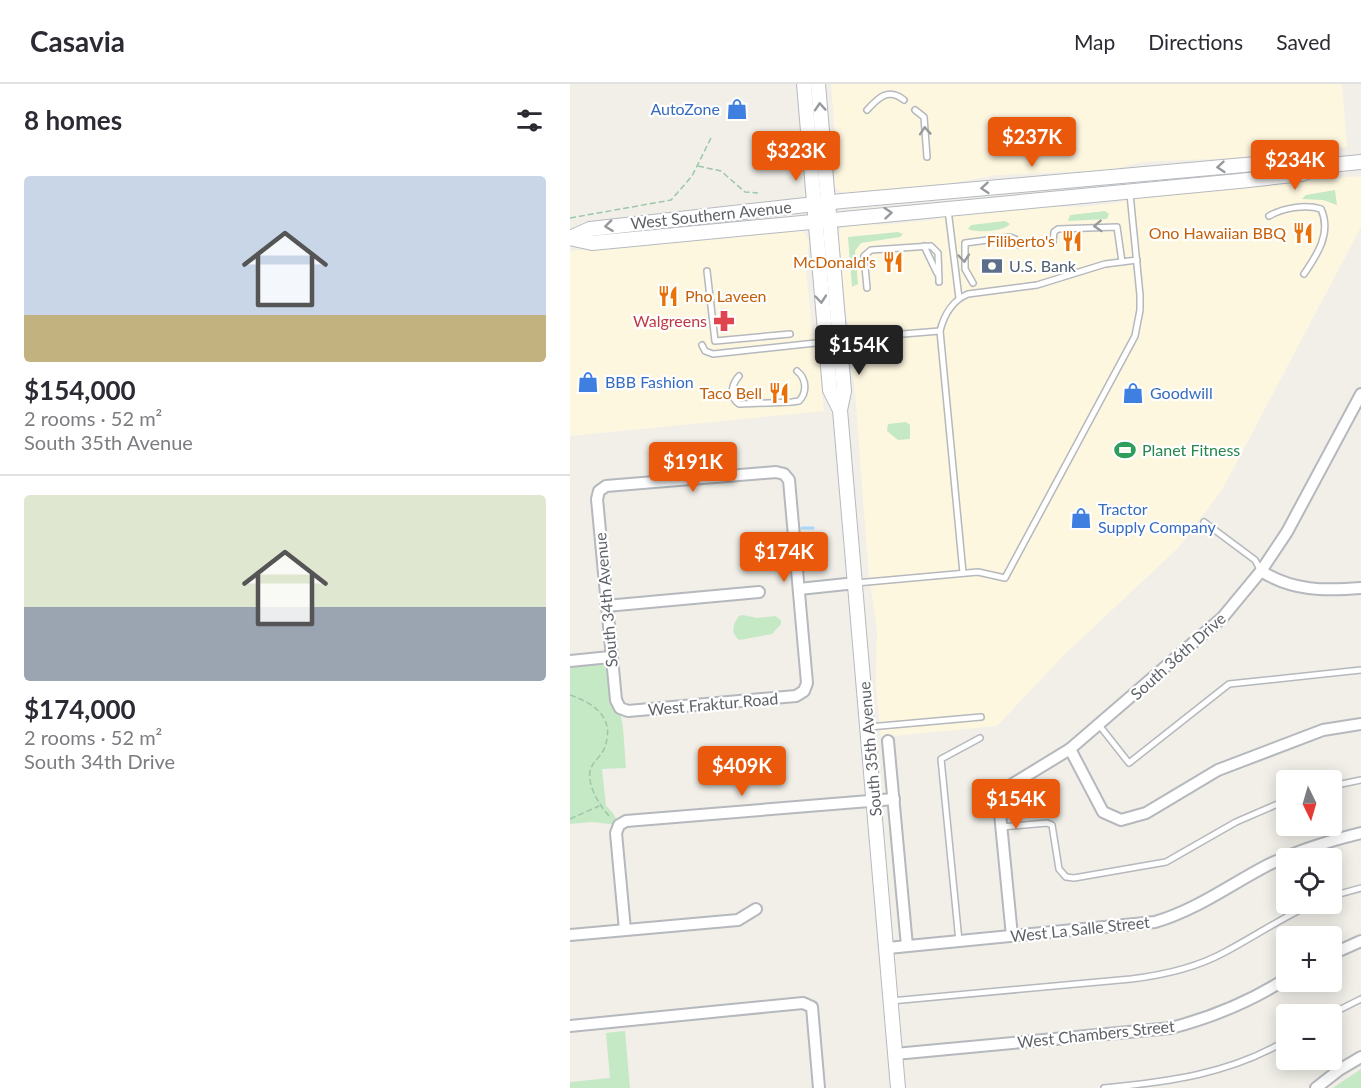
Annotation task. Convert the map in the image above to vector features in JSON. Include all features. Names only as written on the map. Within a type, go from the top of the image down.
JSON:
[{"type":"main road","name":"South 35th Avenue","points":[[804,84],[830,390],[840,410]]},
{"type":"main road","name":"South 35th Avenue","points":[[818,84],[844,391],[840,410],[888,948],[898,1088]]},
{"type":"main road","name":"West Southern Avenue","points":[[570,238],[590,229],[828,202],[1301,160],[1320,166]]},
{"type":"main road","name":"West Southern Avenue","points":[[570,238],[592,243],[830,218],[1302,174],[1320,166],[1361,162]]},
{"type":"street","name":"South 36th Drive","points":[[1001,827],[998,793],[1070,748],[1223,617],[1260,571],[1287,532],[1361,394]]},
{"type":"street","name":"South 34th Avenue","points":[[620,708],[616,700],[610,657],[597,499],[599,492],[606,486],[776,472],[784,474],[789,480],[799,589]]},
{"type":"street","points":[[1260,571],[1296,588],[1328,591],[1361,588]]},
{"type":"street","points":[[799,589],[856,583]]},
{"type":"street","name":"West Fraktur Road","points":[[620,708],[628,711],[796,696],[804,691],[807,683],[799,589]]},
{"type":"street","points":[[606,606],[759,592]]},
{"type":"street","points":[[570,661],[610,657]]},
{"type":"street","points":[[1070,748],[1103,812],[1121,820],[1146,813],[1218,770],[1323,729],[1361,724]]},
{"type":"street","points":[[888,741],[907,946]]},
{"type":"street","points":[[625,930],[615,822],[894,799]]},
{"type":"street","points":[[1001,827],[1012,936]]},
{"type":"street","name":"West La Salle Street","points":[[888,948],[1134,925],[1175,916],[1288,856],[1361,833]]},
{"type":"street","points":[[570,935],[738,920],[756,909]]},
{"type":"street","points":[[1342,950],[1361,941]]},
{"type":"street","name":"West Chambers Street","points":[[895,1054],[1171,1028],[1210,1018],[1260,996],[1276,985]]},
{"type":"street","points":[[570,1026],[803,1004],[812,1007],[819,1088]]},
{"type":"street","points":[[1317,1088],[1339,1070],[1361,1057]]},
{"type":"lane","points":[[867,110],[879,97],[887,93],[898,95],[903,100]]},
{"type":"lane","points":[[915,110],[924,117],[927,157]]},
{"type":"lane","points":[[856,583],[963,573],[988,573],[1005,578],[1135,336],[1140,310],[1130,191]]},
{"type":"lane","points":[[1269,216],[1282,210],[1313,207],[1321,209],[1324,233],[1319,253],[1304,274]]},
{"type":"lane","points":[[948,208],[959,298]]},
{"type":"lane","points":[[1053,242],[1054,232],[1058,229],[1117,226],[1122,262]]},
{"type":"lane","points":[[973,284],[965,268],[964,243],[1010,237],[1015,239],[1019,245]]},
{"type":"lane","points":[[867,288],[864,266],[866,253],[871,250],[924,246],[935,248],[938,253],[939,282]]},
{"type":"lane","points":[[963,573],[940,331],[946,314],[959,298],[974,292],[1037,285],[1105,264],[1137,260]]},
{"type":"lane","points":[[706,271],[715,341],[790,334]]},
{"type":"lane","points":[[840,340],[940,331]]},
{"type":"lane","points":[[702,345],[705,351],[713,354],[825,342]]},
{"type":"lane","points":[[738,376],[732,386],[732,394],[740,404],[792,402],[799,401],[804,394],[804,381],[797,371]]},
{"type":"lane","points":[[1204,522],[1255,560],[1260,571]]},
{"type":"lane","points":[[1099,725],[1129,763],[1230,684],[1361,670]]},
{"type":"lane","points":[[868,727],[981,717]]},
{"type":"lane","points":[[959,941],[942,759],[980,738]]},
{"type":"lane","points":[[1342,784],[1361,780]]},
{"type":"lane","points":[[1001,827],[1047,823],[1052,825],[1059,868],[1066,877],[1074,878],[1166,862],[1236,822],[1276,805]]},
{"type":"lane","points":[[1342,893],[1361,888]]},
{"type":"lane","points":[[891,1001],[1131,979],[1168,973],[1188,968],[1224,953],[1290,914]]},
{"type":"lane","points":[[1342,1008],[1361,999]]},
{"type":"lane","points":[[1104,1088],[1168,1081],[1209,1073],[1244,1061],[1276,1045]]},
{"type":"path","points":[[795,136],[795,146],[800,153]]},
{"type":"path","points":[[570,218],[671,200],[692,176],[711,138]]},
{"type":"path","points":[[697,166],[721,171],[745,192],[758,193]]},
{"type":"path","points":[[570,695],[596,706],[604,717],[607,736],[604,751],[590,769],[591,779],[600,806],[615,822]]},
{"type":"path","points":[[570,819],[600,806]]},
{"type":"shaded area","points":[[831,84],[1342,84],[1347,147],[1231,158],[1141,162],[1110,170],[997,175],[936,186],[846,194],[836,189],[834,182],[836,147]]},
{"type":"shaded area","points":[[1361,176],[1361,227],[1222,490],[1179,547],[1063,656],[997,726],[881,737],[876,685],[877,631],[868,566],[855,390],[838,240],[840,229],[849,223],[880,225],[933,220],[960,213],[1024,207],[1082,207],[1115,203],[1143,196]]},
{"type":"shaded area","points":[[795,228],[804,232],[809,241],[806,270],[824,411],[570,436],[570,251]]},
{"type":"green space","points":[[1335,190],[1337,205],[1323,200],[1302,199],[1306,195]]},
{"type":"green space","points":[[1105,211],[1109,214],[1107,219],[1068,221],[1070,215]]},
{"type":"green space","points":[[1005,221],[1010,224],[996,230],[968,229],[971,225]]},
{"type":"green space","points":[[898,232],[903,234],[900,237],[861,243],[855,251],[858,284],[852,287],[848,237]]},
{"type":"green space","points":[[906,422],[910,425],[910,439],[898,440],[887,431],[888,424]]},
{"type":"green space","points":[[739,616],[757,618],[775,616],[781,620],[781,624],[772,634],[739,640],[733,628]]},
{"type":"green space","points":[[610,657],[623,728],[626,768],[602,769],[606,806],[613,813],[619,825],[591,822],[570,824],[570,661]]},
{"type":"green space","points":[[625,1031],[630,1088],[570,1088],[570,1082],[610,1078],[606,1033]]},
{"type":"green space","points":[[1361,1069],[1361,1088],[1333,1088]]},
{"type":"waterway","points":[[802,528],[813,528]]},
{"type":"place","name":"AutoZone","points":[[737,109]]},
{"type":"place","name":"Ono Hawaiian BBQ","points":[[1303,233]]},
{"type":"place","name":"Filiberto's","points":[[1072,241]]},
{"type":"place","name":"McDonald's","points":[[893,262]]},
{"type":"place","name":"U.S. Bank","points":[[992,266]]},
{"type":"place","name":"Pho Laveen","points":[[668,296]]},
{"type":"place","name":"Walgreens","points":[[724,321]]},
{"type":"place","name":"BBB Fashion","points":[[588,382]]},
{"type":"place","name":"Taco Bell","points":[[779,393]]},
{"type":"place","name":"Goodwill","points":[[1133,393]]},
{"type":"place","name":"Planet Fitness","points":[[1125,450]]},
{"type":"place","name":"Tractor Supply Company","points":[[1081,518]]}]
